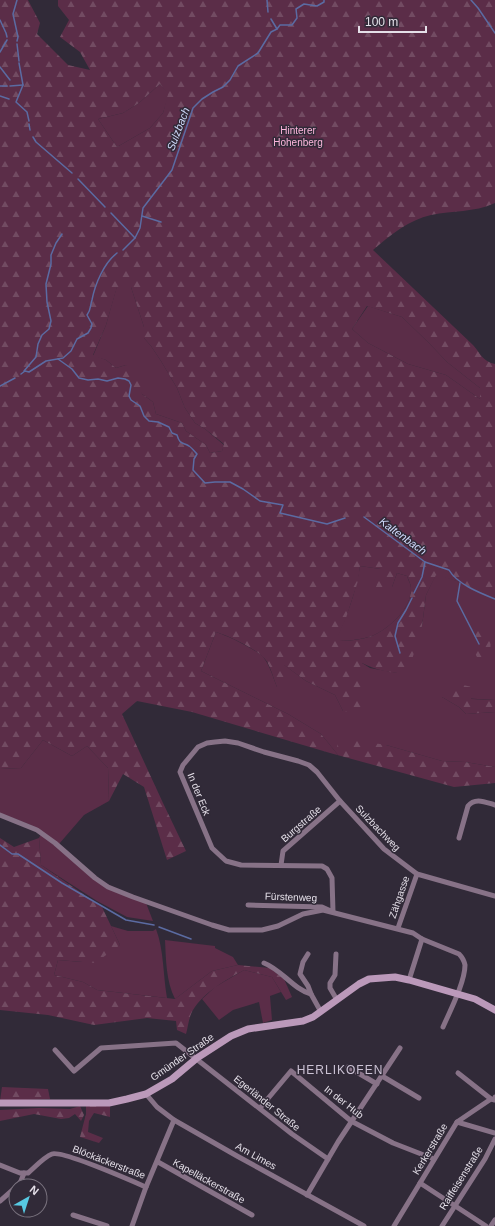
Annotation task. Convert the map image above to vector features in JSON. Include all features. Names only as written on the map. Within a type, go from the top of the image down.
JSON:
[{"type":"main road","name":"Gmünder Straße","points":[[0,1104],[109,1102],[146,1094],[172,1079],[218,1043],[248,1029],[303,1021],[313,1017],[359,984],[369,979],[395,977],[409,980],[475,999],[495,1010]]},
{"type":"street","name":"In der Eck","points":[[333,912],[332,878],[327,869],[322,866],[241,865],[226,861],[212,848],[180,772],[183,765],[198,747],[207,743],[225,741],[238,743],[264,752],[298,760],[309,765],[317,772],[340,801]]},
{"type":"street","points":[[459,838],[468,806],[472,801],[479,800],[495,805]]},
{"type":"street","name":"Burgstraße","points":[[281,865],[283,851],[340,801]]},
{"type":"street","name":"Sulzbachweg","points":[[340,801],[384,849],[417,874],[495,896]]},
{"type":"street","points":[[0,815],[38,830],[94,878],[108,887],[229,930],[262,930],[278,926],[303,914],[323,910],[398,928]]},
{"type":"street","name":"Zähgasse","points":[[417,874],[398,928],[413,933],[422,940],[459,954],[462,957],[465,963],[464,972],[457,994]]},
{"type":"street","name":"Fürstenweg","points":[[248,905],[322,907],[333,912]]},
{"type":"street","points":[[409,980],[422,940]]},
{"type":"street","points":[[308,954],[303,962],[300,974],[321,1012]]},
{"type":"street","points":[[336,954],[335,975],[330,983],[330,988],[337,1000]]},
{"type":"street","points":[[264,963],[272,966],[304,992],[311,994]]},
{"type":"street","points":[[443,1027],[457,994]]},
{"type":"street","name":"Egerländer Straße","points":[[55,1050],[74,1071],[101,1048],[176,1043],[292,1134],[328,1159]]},
{"type":"street","points":[[307,1195],[328,1159],[400,1048]]},
{"type":"street","points":[[348,1067],[377,1084]]},
{"type":"street","name":"In der Hub","points":[[260,1108],[290,1071],[352,1122],[393,1143],[434,1159]]},
{"type":"street","points":[[458,1073],[494,1099]]},
{"type":"street","points":[[382,1076],[419,1098]]},
{"type":"street","name":"Am Limes","points":[[146,1094],[157,1107],[174,1120],[364,1226]]},
{"type":"street","name":"Kerkerstraße","points":[[394,1226],[457,1122],[494,1099]]},
{"type":"street","points":[[132,1226],[146,1187],[158,1162],[174,1120]]},
{"type":"street","points":[[457,1122],[495,1133]]},
{"type":"street","name":"Raiffeisenstraße","points":[[442,1226],[485,1159],[495,1139]]},
{"type":"street","name":"Blöckäckerstraße","points":[[22,1178],[24,1173],[28,1173],[51,1154],[57,1153],[146,1187]]},
{"type":"street","name":"Kapelläckerstraße","points":[[158,1162],[252,1215]]},
{"type":"street","points":[[0,1165],[24,1173]]},
{"type":"street","points":[[420,1183],[486,1226]]},
{"type":"street","name":"Blöckäckerstraße","points":[[0,1201],[8,1194]]},
{"type":"street","points":[[73,1215],[107,1226]]},
{"type":"street","points":[[491,1226],[495,1220]]},
{"type":"green space","name":"Hinterer Hohenberg","points":[[0,0],[28,0],[40,23],[37,34],[68,65],[90,70],[80,52],[60,37],[69,20],[58,6],[58,0],[495,0],[495,203],[471,210],[439,213],[415,220],[386,239],[373,250],[473,345],[484,359],[495,364],[495,600],[460,582],[436,575],[426,595],[422,626],[408,673],[384,671],[362,663],[361,715],[343,711],[335,695],[306,681],[284,665],[285,685],[277,687],[269,666],[262,656],[240,642],[216,632],[201,671],[288,714],[321,734],[338,755],[337,743],[355,740],[386,745],[442,761],[465,762],[495,767],[495,783],[454,787],[330,753],[192,712],[137,701],[122,714],[186,851],[167,860],[144,787],[123,774],[109,801],[108,768],[87,746],[72,756],[43,740],[21,768],[0,769]],"holes":[[[160,84],[168,94],[163,113],[150,128],[117,147],[98,119],[123,113],[139,103]],[[117,287],[131,287],[144,327],[144,338],[161,361],[177,388],[185,408],[195,423],[224,444],[222,451],[210,453],[206,445],[186,431],[182,423],[156,414],[153,402],[142,394],[139,371],[126,365],[116,368],[106,360],[93,355],[106,325]],[[367,306],[402,317],[447,362],[480,388],[480,399],[446,375],[408,364],[368,343],[352,329]],[[360,566],[381,569],[376,587],[387,591],[392,587],[397,573],[407,576],[411,586],[408,603],[398,617],[379,633],[359,639],[336,641],[346,618],[358,581]]]},
{"type":"green space","points":[[160,84],[169,94],[163,113],[150,128],[117,147],[98,119],[123,113],[139,103]]},
{"type":"green space","points":[[117,286],[131,287],[144,327],[144,338],[161,361],[177,388],[185,408],[195,423],[205,429],[224,445],[222,451],[210,453],[206,445],[186,431],[182,423],[156,414],[153,402],[142,394],[126,365],[116,368],[106,360],[93,356],[106,325]]},
{"type":"green space","points":[[368,306],[402,317],[447,362],[480,388],[480,399],[446,375],[408,364],[368,343],[352,329]]},
{"type":"green space","points":[[360,566],[381,569],[392,587],[397,573],[407,576],[411,586],[408,603],[398,617],[379,633],[363,638],[335,641],[350,604]]},
{"type":"green space","points":[[436,574],[460,582],[495,600],[495,700],[442,697],[459,707],[466,714],[495,712],[495,767],[465,762],[442,761],[386,745],[338,755],[321,734],[288,714],[201,671],[216,632],[242,643],[261,655],[268,664],[277,687],[283,664],[306,681],[335,695],[343,711],[362,663],[370,668],[397,673],[422,626],[426,595]]},
{"type":"green space","points":[[479,630],[491,631],[490,658],[483,666],[473,648],[473,634]]},
{"type":"green space","points":[[454,683],[472,687],[471,699],[495,700],[495,712],[466,714],[459,707],[442,697]]},
{"type":"green space","points":[[43,740],[72,756],[87,746],[108,768],[109,801],[84,815],[59,844],[31,825],[0,813],[0,769],[21,768]]},
{"type":"green space","points":[[41,834],[93,877],[146,903],[153,921],[127,917],[97,901],[41,865],[39,838]]},
{"type":"green space","points":[[0,838],[14,847],[39,838],[41,865],[102,907],[120,945],[95,963],[58,960],[54,975],[83,982],[97,990],[175,999],[212,971],[238,965],[270,968],[284,979],[292,997],[286,1000],[272,977],[244,970],[216,987],[203,998],[190,1015],[186,1034],[177,1030],[176,1021],[147,1018],[94,1025],[48,1015],[0,1010]]},
{"type":"green space","points":[[111,926],[128,931],[153,931],[156,929],[162,954],[167,998],[97,990],[83,982],[54,975],[58,960],[82,962],[120,945]]},
{"type":"green space","points":[[165,940],[215,946],[215,948],[233,957],[238,965],[212,971],[175,999],[168,978]]},
{"type":"green space","points":[[244,970],[272,977],[281,992],[270,996],[272,1020],[263,1023],[259,1002],[233,1010],[219,1020],[202,999],[215,987]]},
{"type":"green space","points":[[2,1087],[48,1089],[50,1099],[0,1101]]},
{"type":"green space","points":[[80,1106],[84,1115],[81,1121],[75,1114],[69,1118],[61,1119],[34,1114],[0,1121],[0,1110],[39,1108],[70,1109]]},
{"type":"green space","points":[[86,1106],[110,1106],[110,1117],[94,1113],[89,1121],[88,1132],[103,1138],[99,1143],[80,1137],[86,1114]]},
{"type":"waterway","points":[[17,0],[13,14],[18,37],[17,41]]},
{"type":"waterway","points":[[267,0],[268,12]]},
{"type":"waterway","name":"Sulzbach","points":[[123,250],[135,238],[140,228],[143,208],[172,170],[193,108],[202,99],[223,87],[230,80],[238,66],[258,53],[271,32],[277,29],[280,25],[292,25],[297,18],[296,9],[304,4],[317,6],[324,2],[324,0]]},
{"type":"waterway","points":[[471,0],[495,33]]},
{"type":"waterway","points":[[271,19],[277,29]]},
{"type":"waterway","points":[[0,20],[7,37]]},
{"type":"waterway","points":[[0,52],[7,40]]},
{"type":"waterway","points":[[17,44],[19,61]]},
{"type":"waterway","points":[[19,63],[23,85],[16,102],[27,112],[29,121]]},
{"type":"waterway","points":[[0,67],[10,80]]},
{"type":"waterway","points":[[10,86],[23,85]]},
{"type":"waterway","points":[[0,86],[7,86]]},
{"type":"waterway","points":[[0,96],[9,99]]},
{"type":"waterway","points":[[29,124],[30,130]]},
{"type":"waterway","points":[[33,137],[36,142],[72,173]]},
{"type":"waterway","points":[[78,179],[105,207]]},
{"type":"waterway","points":[[111,213],[135,238]]},
{"type":"waterway","points":[[142,216],[161,222]]},
{"type":"waterway","points":[[24,371],[36,357],[38,344],[42,335],[49,329],[51,321],[47,302],[46,284],[51,264],[51,255],[62,234]]},
{"type":"waterway","name":"Sulzbach","points":[[21,374],[25,371],[29,372],[46,361],[63,358],[71,351],[77,339],[88,333],[92,324],[87,315],[90,310],[95,287],[104,268],[117,253]]},
{"type":"waterway","name":"Kaltenbach","points":[[58,359],[72,369],[79,378],[107,381],[118,378],[129,381],[131,385],[129,396],[131,400],[140,406],[144,416],[149,421],[158,422],[169,427],[172,433],[177,435],[180,442],[189,446],[197,454],[194,459],[193,470],[205,483],[230,482],[260,501],[283,505],[280,513],[327,524],[345,518]]},
{"type":"waterway","name":"Sulzbach","points":[[0,386],[15,378]]},
{"type":"waterway","name":"Kaltenbach","points":[[364,517],[425,562],[449,570],[457,580],[463,584],[495,599]]},
{"type":"waterway","points":[[414,593],[422,577],[425,562]]},
{"type":"waterway","points":[[460,583],[457,601],[479,644]]},
{"type":"waterway","points":[[400,653],[395,636],[398,623],[412,598]]},
{"type":"waterway","points":[[0,845],[12,854],[18,854],[62,883],[126,920],[154,925]]},
{"type":"waterway","points":[[159,927],[191,939]]},
{"type":"district","name":"HERLIKOFEN","points":[[340,1070]]}]
